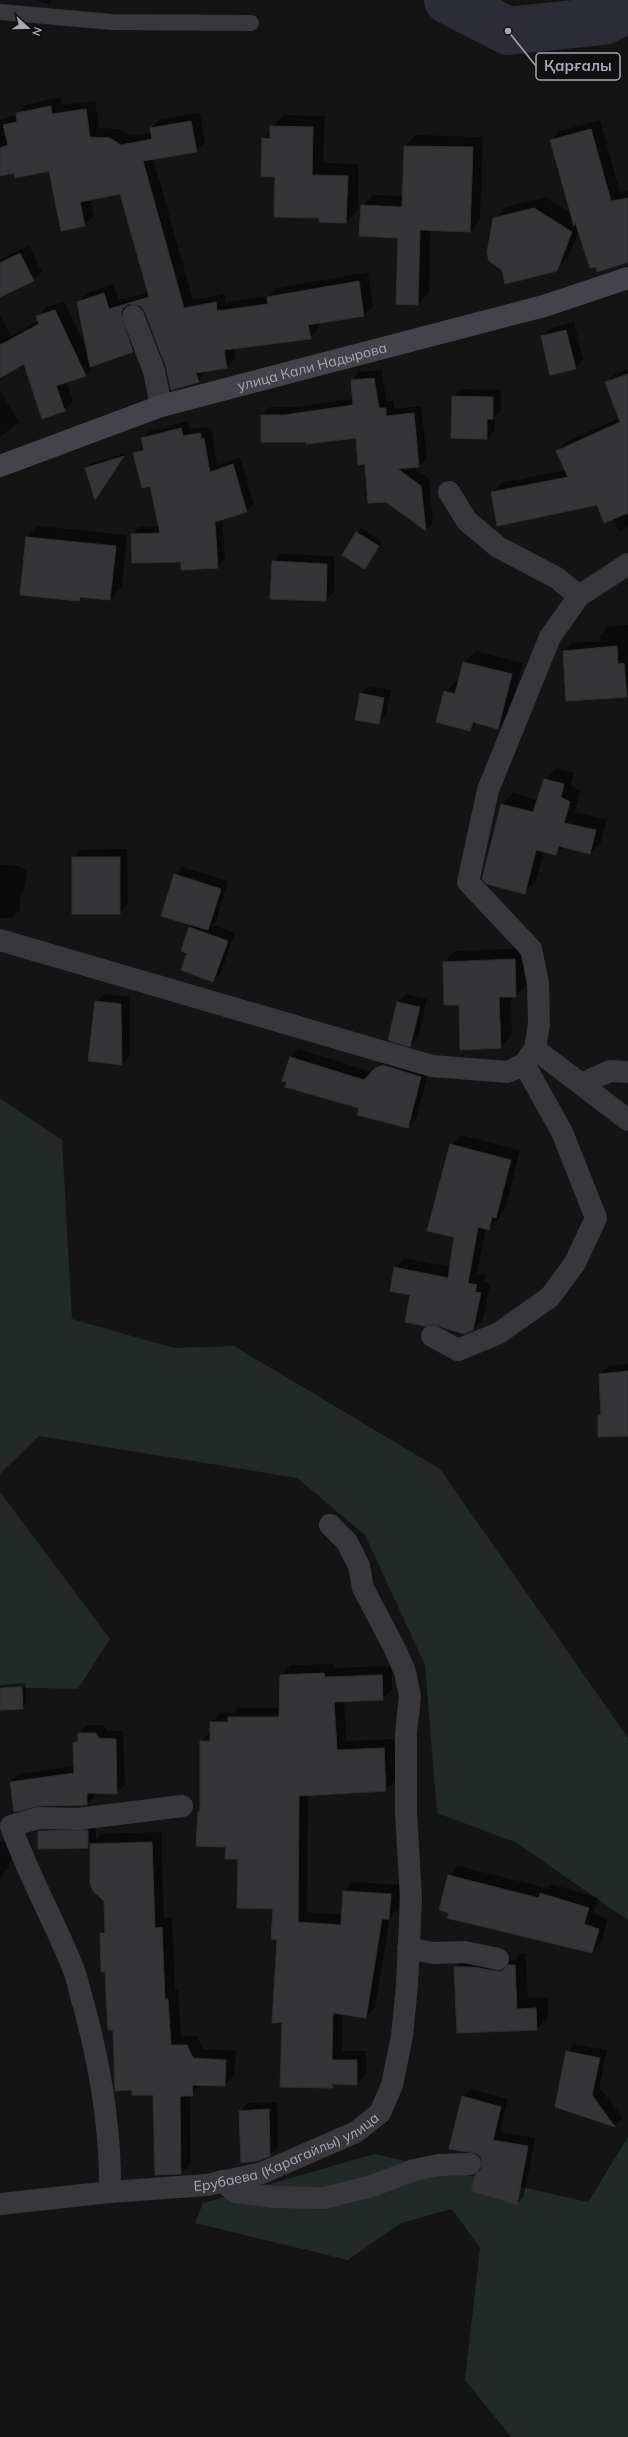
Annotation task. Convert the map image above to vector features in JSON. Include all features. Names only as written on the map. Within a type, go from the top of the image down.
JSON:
[{"type":"street","name":"улица Кали Надырова","points":[[0,466],[161,406],[544,306],[628,278]]},
{"type":"street","points":[[132,316],[154,371],[161,406]]},
{"type":"street","points":[[449,492],[467,521],[498,547],[557,578],[580,596]]},
{"type":"street","points":[[432,1336],[458,1350],[499,1333],[550,1297],[575,1263],[596,1218],[530,1056],[539,1017],[538,983],[531,949],[468,882],[488,790],[550,637],[580,596],[628,564]]},
{"type":"street","points":[[0,940],[432,1066],[508,1072],[530,1056]]},
{"type":"street","points":[[530,1056],[581,1084],[628,1120]]},
{"type":"street","points":[[581,1084],[610,1071],[628,1072]]},
{"type":"street","name":"Ерубаева (Карагайлы) улица","points":[[0,2204],[110,2192],[154,2190],[222,2181],[262,2172],[356,2132],[380,2113],[392,2085],[402,2036],[411,1898],[406,1813],[406,1734],[410,1696],[405,1672],[363,1588],[359,1566],[347,1542],[330,1525]]},
{"type":"street","points":[[110,2192],[111,2167],[102,2094],[88,2021],[73,1969],[20,1850],[6,1826],[38,1818],[78,1819],[182,1806]]},
{"type":"street","points":[[408,1948],[433,1953],[465,1952],[498,1959]]},
{"type":"street","points":[[222,2181],[236,2192],[273,2197],[324,2198],[372,2186],[414,2170],[439,2165],[470,2164]]},
{"type":"lane","points":[[0,12],[112,22],[250,23]]},
{"type":"shaded area","points":[[0,1098],[62,1140],[72,1319],[174,1348],[234,1346],[440,1469],[628,1738],[628,1920],[515,1842],[437,1813],[425,1665],[365,1535],[297,1478],[39,1436],[0,1474]]},
{"type":"shaded area","points":[[0,1492],[110,1639],[78,1689],[0,1687]]},
{"type":"shaded area","points":[[628,2137],[628,2437],[511,2437],[465,2380],[480,2248],[452,2209],[401,2223],[348,2260],[195,2223],[203,2203],[374,2154],[588,2202]]},
{"type":"building","points":[[51,106],[52,114],[86,109],[90,137],[110,138],[121,145],[152,139],[150,128],[191,121],[197,152],[143,161],[184,308],[216,302],[217,311],[268,304],[267,297],[359,281],[364,316],[308,325],[311,339],[224,350],[227,368],[196,373],[199,382],[171,390],[166,367],[145,312],[141,306],[129,304],[123,308],[121,314],[133,352],[90,367],[77,302],[104,293],[109,309],[149,297],[120,194],[80,202],[85,226],[61,231],[49,171],[15,178],[14,173],[0,176],[0,148],[8,145],[3,125],[17,122],[16,113]]},
{"type":"building","points":[[270,126],[313,127],[312,175],[348,176],[346,223],[319,222],[319,218],[274,217],[275,177],[261,176],[262,138],[270,139]]},
{"type":"building","points":[[591,129],[611,201],[628,198],[628,262],[597,272],[596,267],[590,268],[575,222],[574,226],[550,140]]},
{"type":"building","points":[[404,146],[473,147],[470,232],[420,230],[418,305],[396,304],[398,238],[359,236],[361,205],[402,207]]},
{"type":"building","points":[[534,208],[572,232],[557,271],[505,284],[502,270],[489,261],[487,253],[493,218]]},
{"type":"building","points":[[20,253],[34,281],[0,297],[0,263]]},
{"type":"building","points":[[55,310],[86,376],[56,386],[65,411],[42,419],[24,364],[0,378],[0,345],[39,324],[36,316]]},
{"type":"building","points":[[566,330],[576,369],[550,375],[541,336]]},
{"type":"building","points":[[628,374],[628,513],[604,523],[597,505],[497,526],[491,492],[568,477],[556,451],[620,422],[605,382]]},
{"type":"building","points":[[374,378],[379,408],[386,408],[386,416],[414,413],[419,467],[398,469],[421,486],[426,531],[386,502],[368,503],[365,464],[358,465],[356,438],[306,444],[306,442],[261,442],[261,415],[284,415],[353,405],[351,380]]},
{"type":"building","points":[[452,396],[493,397],[493,419],[487,419],[487,439],[451,438]]},
{"type":"building","points":[[181,428],[183,436],[201,433],[201,439],[204,438],[210,472],[233,464],[247,512],[215,522],[218,568],[181,570],[181,562],[132,563],[131,534],[160,533],[150,486],[142,488],[133,453],[144,450],[141,438]]},
{"type":"building","points":[[124,456],[95,500],[85,468]]},
{"type":"building","points":[[356,532],[379,546],[365,569],[342,555]]},
{"type":"building","points":[[26,537],[116,546],[110,600],[80,597],[79,601],[20,595]]},
{"type":"building","points":[[272,561],[327,564],[326,601],[270,599]]},
{"type":"building","points":[[617,646],[618,664],[624,663],[627,697],[566,701],[563,651]]},
{"type":"building","points":[[463,662],[512,674],[498,729],[473,722],[470,731],[436,722],[444,691],[455,694]]},
{"type":"building","points":[[360,693],[384,698],[379,724],[355,720]]},
{"type":"building","points":[[544,779],[564,784],[561,797],[570,802],[564,823],[596,830],[590,854],[559,846],[556,855],[536,850],[525,894],[487,884],[482,879],[501,804],[533,812]]},
{"type":"building","points":[[72,857],[120,857],[120,914],[72,914]]},
{"type":"building","points":[[174,874],[221,889],[208,930],[161,916]]},
{"type":"building","points":[[189,927],[228,941],[213,982],[181,970],[187,953],[181,951]]},
{"type":"building","points":[[515,959],[516,997],[499,997],[501,1048],[460,1050],[459,1005],[444,1005],[443,962]]},
{"type":"building","points":[[95,1001],[121,1004],[122,1065],[88,1061]]},
{"type":"building","points":[[397,1002],[420,1007],[410,1047],[388,1040]]},
{"type":"building","points":[[290,1057],[364,1080],[375,1068],[383,1065],[421,1077],[408,1128],[357,1115],[359,1108],[285,1087],[287,1082],[282,1081]]},
{"type":"building","points":[[450,1144],[511,1160],[496,1218],[492,1217],[489,1230],[478,1227],[468,1283],[477,1285],[475,1292],[481,1293],[473,1330],[464,1334],[432,1324],[425,1326],[405,1322],[410,1295],[390,1291],[394,1267],[448,1278],[454,1237],[427,1231]]},
{"type":"building","points":[[628,1371],[628,1436],[598,1437],[598,1415],[601,1414],[599,1374]]},
{"type":"building","points":[[324,1673],[325,1677],[382,1675],[383,1700],[334,1702],[337,1750],[384,1748],[386,1791],[299,1796],[298,1922],[341,1925],[343,1891],[391,1894],[389,1919],[382,1919],[366,2018],[333,2013],[332,2060],[357,2060],[357,2085],[332,2084],[333,2088],[280,2087],[282,2022],[272,2023],[277,1940],[271,1939],[273,1909],[237,1908],[238,1859],[225,1859],[226,1847],[196,1846],[198,1812],[200,1812],[200,1741],[210,1741],[210,1722],[228,1722],[228,1717],[279,1717],[280,1675]]},
{"type":"building","points":[[22,1687],[23,1709],[0,1710],[0,1688]]},
{"type":"building","points":[[78,1733],[96,1733],[99,1738],[116,1739],[117,1794],[87,1793],[87,1805],[38,1806],[14,1812],[10,1782],[74,1773],[73,1743],[78,1741]]},
{"type":"building","points":[[88,1830],[88,1848],[38,1849],[38,1831]]},
{"type":"building","points":[[152,1842],[155,1928],[162,1927],[165,1999],[168,1999],[171,2045],[187,2045],[193,2058],[226,2060],[225,2086],[192,2085],[193,2096],[180,2096],[181,2174],[155,2175],[153,2095],[132,2095],[132,2090],[115,2091],[113,2030],[108,2030],[105,1972],[101,1972],[100,1933],[105,1933],[104,1901],[93,1891],[90,1883],[90,1844]]},
{"type":"building","points":[[448,1875],[539,1898],[540,1893],[589,1908],[584,1924],[599,1929],[592,1953],[447,1918],[449,1913],[439,1910]]},
{"type":"building","points":[[508,1965],[515,1965],[517,2009],[536,2008],[537,2030],[457,2033],[454,1967],[473,1967],[502,1971]]},
{"type":"building","points":[[566,2051],[600,2058],[592,2095],[615,2127],[555,2107]]},
{"type":"building","points":[[462,2096],[501,2107],[493,2140],[528,2146],[517,2205],[471,2191],[475,2175],[481,2170],[481,2157],[476,2153],[449,2149]]},
{"type":"building","points":[[269,2109],[270,2156],[258,2161],[241,2163],[239,2111]]},
{"type":"waterway","points":[[448,0],[508,31],[603,21],[628,9]]},
{"type":"place","name":"Қарғалы","points":[[508,31]]}]
